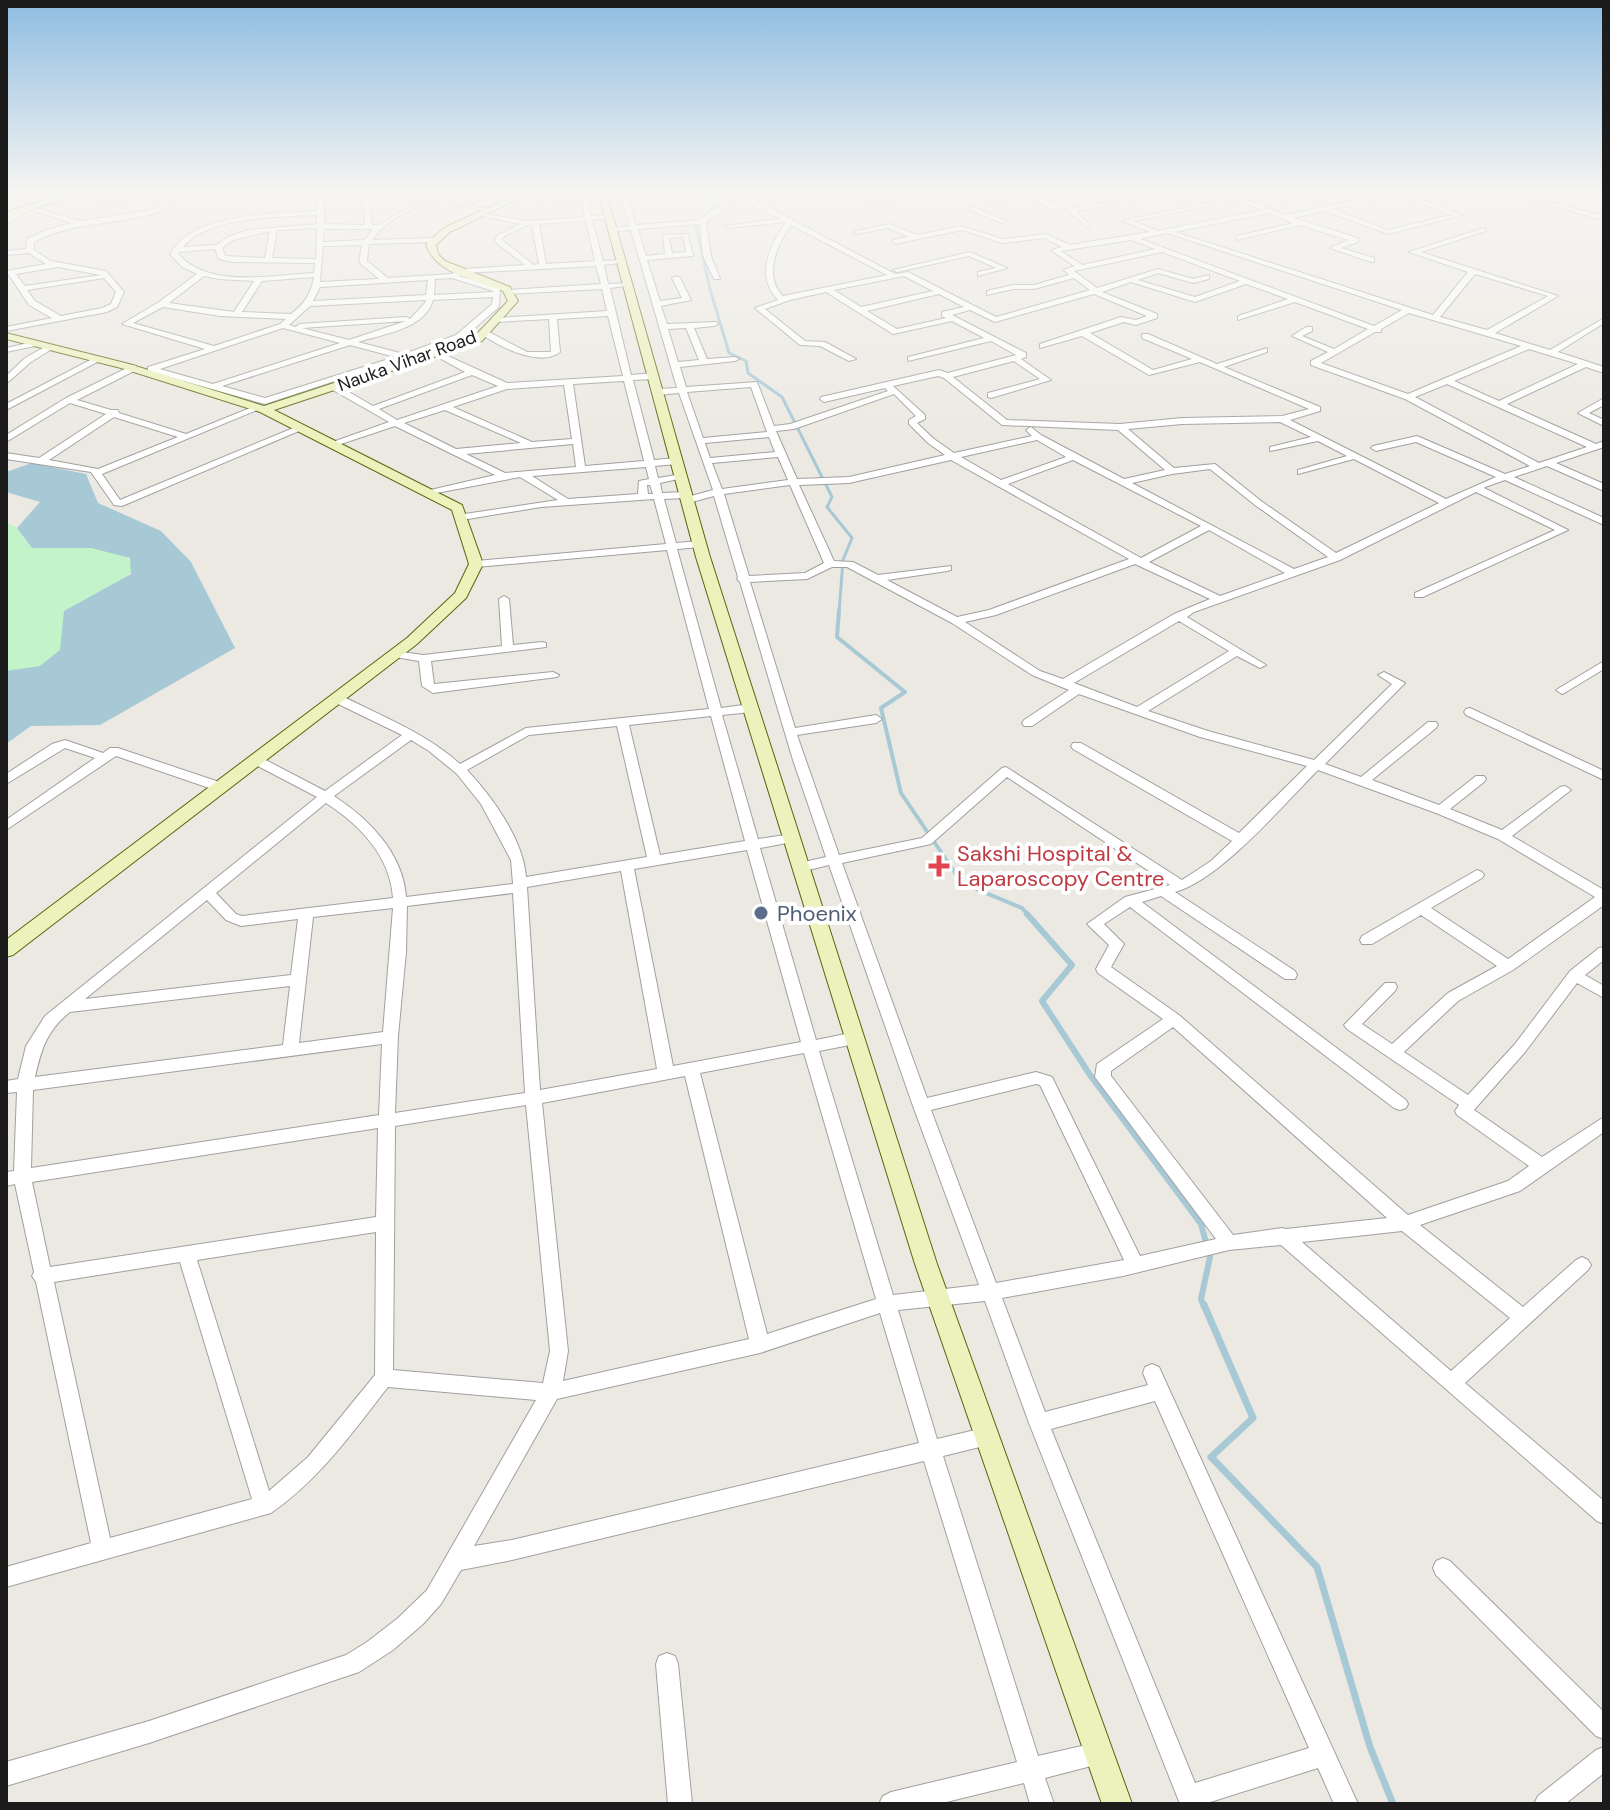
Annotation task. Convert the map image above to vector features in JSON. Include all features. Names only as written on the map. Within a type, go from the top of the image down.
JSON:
[{"type":"street","points":[[12,276],[32,303],[59,318]]},
{"type":"street","points":[[22,289],[104,276]]},
{"type":"street","points":[[6,329],[94,314],[114,305],[120,292],[107,276]]},
{"type":"street","points":[[199,276],[162,304],[126,324],[213,349]]},
{"type":"street","points":[[250,276],[387,281],[437,276]]},
{"type":"street","points":[[285,326],[308,304],[317,276]]},
{"type":"street","points":[[381,276],[387,281]]},
{"type":"street","points":[[473,276],[488,279],[503,293]]},
{"type":"street","points":[[603,276],[649,464],[651,492],[670,547],[751,847],[884,1304],[1042,1804]]},
{"type":"street","points":[[626,276],[700,544],[938,1300],[1117,1804]]},
{"type":"street","points":[[649,276],[791,732],[921,1106],[1039,1423],[1190,1800],[1324,1755]]},
{"type":"street","points":[[767,276],[772,291],[786,300]]},
{"type":"street","points":[[852,359],[822,344],[803,343],[759,308],[881,276]]},
{"type":"street","points":[[910,276],[999,321],[1143,276]]},
{"type":"street","points":[[990,293],[1013,287],[1034,287],[1071,276]]},
{"type":"street","points":[[1043,346],[1124,319],[1137,323],[1154,316],[1095,291],[1093,285],[1074,276]]},
{"type":"street","points":[[1178,276],[1193,281],[1206,277]]},
{"type":"street","points":[[1230,276],[1378,330]]},
{"type":"street","points":[[1305,276],[1604,370]]},
{"type":"street","points":[[1435,317],[1468,276]]},
{"type":"street","points":[[1488,333],[1554,296],[1491,276]]},
{"type":"street","points":[[236,315],[260,277]]},
{"type":"street","points":[[207,388],[395,329],[415,319],[429,304],[432,277]]},
{"type":"street","points":[[657,304],[687,300],[676,278]]},
{"type":"street","points":[[1131,280],[1195,300],[1244,282]]},
{"type":"street","points":[[308,304],[629,285]]},
{"type":"street","points":[[828,290],[896,332],[951,319]]},
{"type":"street","points":[[860,310],[939,292]]},
{"type":"street","points":[[459,337],[496,305],[503,293]]},
{"type":"street","name":"Nauka Vihar Road","points":[[261,409],[481,336],[513,301],[503,293]]},
{"type":"street","points":[[1241,318],[1293,300]]},
{"type":"street","points":[[162,304],[236,315],[295,317]]},
{"type":"street","points":[[947,376],[1023,355],[945,314],[969,308]]},
{"type":"street","points":[[1408,310],[1378,330],[1314,363],[1408,397],[1543,464],[1604,488]]},
{"type":"street","points":[[497,320],[612,313]]},
{"type":"street","points":[[6,336],[265,401],[459,337],[481,336],[525,354],[553,354],[556,352],[553,317]]},
{"type":"street","points":[[6,439],[69,400],[142,369],[285,326],[415,319]]},
{"type":"street","points":[[1551,353],[1604,320]]},
{"type":"street","points":[[664,327],[714,324]]},
{"type":"street","points":[[689,325],[704,362]]},
{"type":"street","points":[[285,326],[404,357],[433,354],[506,386]]},
{"type":"street","points":[[1309,329],[1296,336],[1335,352]]},
{"type":"street","points":[[1084,333],[1152,373],[1198,360]]},
{"type":"street","points":[[699,441],[794,426],[939,373],[947,376],[999,421],[1026,424],[1120,427],[1182,421],[1282,419],[1317,409],[1145,336]]},
{"type":"street","points":[[911,359],[990,339]]},
{"type":"street","points":[[6,353],[44,345]]},
{"type":"street","points":[[6,381],[44,345]]},
{"type":"street","points":[[1408,397],[1529,346]]},
{"type":"street","points":[[1215,367],[1264,350]]},
{"type":"street","points":[[6,353],[28,360]]},
{"type":"street","points":[[991,395],[1047,380],[1015,358]]},
{"type":"street","points":[[6,407],[99,359]]},
{"type":"street","points":[[677,365],[735,359]]},
{"type":"street","points":[[1500,404],[1585,364]]},
{"type":"street","points":[[372,409],[472,372]]},
{"type":"street","points":[[332,444],[506,386],[627,377],[683,390],[754,384],[793,482],[839,564],[876,578],[956,621],[1036,673],[1138,712],[1317,765],[1441,810],[1503,836],[1604,897],[1508,966],[1453,997],[1393,1053]]},
{"type":"street","points":[[1447,381],[1600,446]]},
{"type":"street","points":[[568,382],[581,470]]},
{"type":"street","points":[[334,387],[396,423],[504,476]]},
{"type":"street","points":[[6,950],[395,654],[461,595],[476,564],[458,508],[301,428],[207,388]]},
{"type":"street","points":[[824,399],[892,388]]},
{"type":"street","points":[[892,388],[922,417],[912,422],[918,430],[954,456],[1137,562],[1220,600]]},
{"type":"street","points":[[69,400],[187,437]]},
{"type":"street","points":[[1604,401],[1582,413],[1604,423]]},
{"type":"street","points":[[444,406],[529,444]]},
{"type":"street","points":[[6,456],[43,460],[97,473],[261,409]]},
{"type":"street","points":[[43,460],[115,412]]},
{"type":"street","points":[[1282,419],[1447,503]]},
{"type":"street","points":[[1026,424],[1038,437],[1295,574]]},
{"type":"street","points":[[1120,427],[1172,471]]},
{"type":"street","points":[[97,473],[117,503],[122,503],[301,428]]},
{"type":"street","points":[[429,493],[504,476],[649,464],[683,483],[718,492],[793,482],[849,480],[1038,437]]},
{"type":"street","points":[[1273,449],[1319,438]]},
{"type":"street","points":[[1376,448],[1417,439],[1604,522]]},
{"type":"street","points":[[455,452],[577,441]]},
{"type":"street","points":[[1064,684],[1178,616],[1336,558],[1476,488],[1600,446]]},
{"type":"street","points":[[707,461],[781,454]]},
{"type":"street","points":[[1301,472],[1356,456]]},
{"type":"street","points":[[1000,483],[1074,457]]},
{"type":"street","points":[[1124,482],[1212,466],[1336,558]]},
{"type":"street","points":[[562,501],[563,471]]},
{"type":"street","points":[[523,475],[562,501]]},
{"type":"street","points":[[462,517],[562,501],[651,492],[683,483]]},
{"type":"street","points":[[651,492],[683,483]]},
{"type":"street","points":[[1419,595],[1563,530],[1476,488]]},
{"type":"street","points":[[956,621],[992,613],[1137,562],[1209,526]]},
{"type":"street","points":[[476,564],[700,544]]},
{"type":"street","points":[[742,579],[807,576],[839,564]]},
{"type":"street","points":[[876,578],[947,568]]},
{"type":"street","points":[[504,599],[508,649]]},
{"type":"street","points":[[1178,616],[1260,665]]},
{"type":"street","points":[[395,654],[423,658],[542,645]]},
{"type":"street","points":[[1138,712],[1238,651]]},
{"type":"street","points":[[423,658],[428,686],[433,689],[553,675]]},
{"type":"street","points":[[1562,690],[1604,664]]},
{"type":"street","points":[[1384,675],[1399,683],[1216,864],[1182,886],[1130,900],[1094,924],[1117,944],[1103,969],[1174,1019],[1405,1223],[1523,1318]]},
{"type":"street","points":[[1028,723],[1078,689]]},
{"type":"street","points":[[6,1774],[149,1732],[351,1664],[379,1649],[411,1623],[434,1597],[551,1392],[559,1351],[533,1098],[518,860],[501,824],[460,769],[409,736],[336,698]]},
{"type":"street","points":[[460,769],[526,732],[751,708]]},
{"type":"street","points":[[1470,712],[1604,776]]},
{"type":"street","points":[[791,732],[876,719]]},
{"type":"street","points":[[623,724],[655,862]]},
{"type":"street","points":[[1362,782],[1432,725]]},
{"type":"street","points":[[103,1551],[41,1276],[14,1178],[25,1085],[34,1046],[50,1020],[326,796],[409,736]]},
{"type":"street","points":[[6,780],[65,744],[104,757]]},
{"type":"street","points":[[1077,746],[1241,840]]},
{"type":"street","points":[[6,826],[117,751],[220,787]]},
{"type":"street","points":[[6,1577],[264,1506],[288,1491],[310,1470],[384,1378],[384,1223],[390,1037],[400,902],[395,872],[358,821],[326,796],[256,760]]},
{"type":"street","points":[[800,867],[926,841],[1006,771],[1182,886]]},
{"type":"street","points":[[1441,810],[1480,779]]},
{"type":"street","points":[[1503,836],[1565,790]]},
{"type":"street","points":[[207,892],[231,917],[241,921],[520,886],[792,838]]},
{"type":"street","points":[[627,866],[666,1073]]},
{"type":"street","points":[[1367,940],[1477,875]]},
{"type":"street","points":[[1163,891],[1290,975]]},
{"type":"street","points":[[1130,900],[1400,1104]]},
{"type":"street","points":[[1422,909],[1508,966]]},
{"type":"street","points":[[290,1050],[306,913]]},
{"type":"street","points":[[1542,1166],[1463,1111],[1520,1048],[1575,975],[1604,952]]},
{"type":"street","points":[[1575,975],[1604,993]]},
{"type":"street","points":[[67,1007],[298,980]]},
{"type":"street","points":[[1390,987],[1352,1025],[1469,1104]]},
{"type":"street","points":[[1174,1019],[1103,1068],[1103,1077],[1229,1243]]},
{"type":"street","points":[[6,1087],[390,1037]]},
{"type":"street","points":[[14,1178],[533,1098],[855,1038]]},
{"type":"street","points":[[691,1068],[760,1345]]},
{"type":"street","points":[[921,1106],[1036,1078],[1046,1081],[1135,1265]]},
{"type":"street","points":[[384,1378],[551,1392],[760,1345],[884,1304],[991,1292],[1135,1265],[1229,1243],[1405,1223],[1514,1186],[1604,1123]]},
{"type":"street","points":[[41,1276],[384,1223]]},
{"type":"street","points":[[1282,1235],[1604,1514]]},
{"type":"street","points":[[186,1254],[264,1506]]},
{"type":"street","points":[[1451,1383],[1582,1265]]},
{"type":"street","points":[[1039,1423],[1156,1382],[1346,1804]]},
{"type":"street","points":[[457,1560],[512,1550],[988,1436]]},
{"type":"street","points":[[1443,1568],[1604,1728]]},
{"type":"street","points":[[667,1664],[680,1804]]},
{"type":"street","points":[[898,1803],[1099,1753]]},
{"type":"street","points":[[1546,1804],[1604,1758]]},
{"type":"green space","points":[[6,522],[17,528],[32,548],[102,550],[127,558],[136,566],[60,651],[40,667],[6,671]]},
{"type":"water","points":[[32,463],[86,474],[98,503],[161,531],[191,562],[235,648],[100,725],[31,726],[6,744],[6,671],[40,666],[60,650],[64,611],[131,574],[130,558],[91,548],[32,548],[17,528],[40,502],[6,492],[6,472]]},
{"type":"waterway","points":[[707,276],[729,353],[746,361],[748,373],[782,397],[832,497],[827,507],[852,538],[843,560],[839,612]]},
{"type":"waterway","points":[[839,610],[837,637],[905,692],[881,708],[901,793],[962,883],[1022,908],[1029,916]]},
{"type":"waterway","points":[[1027,914],[1072,965],[1042,1001],[1090,1075],[1201,1224],[1210,1257],[1201,1299],[1204,1307]]},
{"type":"waterway","points":[[1204,1305],[1253,1418],[1211,1457],[1317,1567],[1370,1747],[1393,1804]]},
{"type":"place","name":"Sakshi Hospital & Laparoscopy Centre","points":[[939,866]]},
{"type":"place","name":"Phoenix","points":[[761,913]]}]
